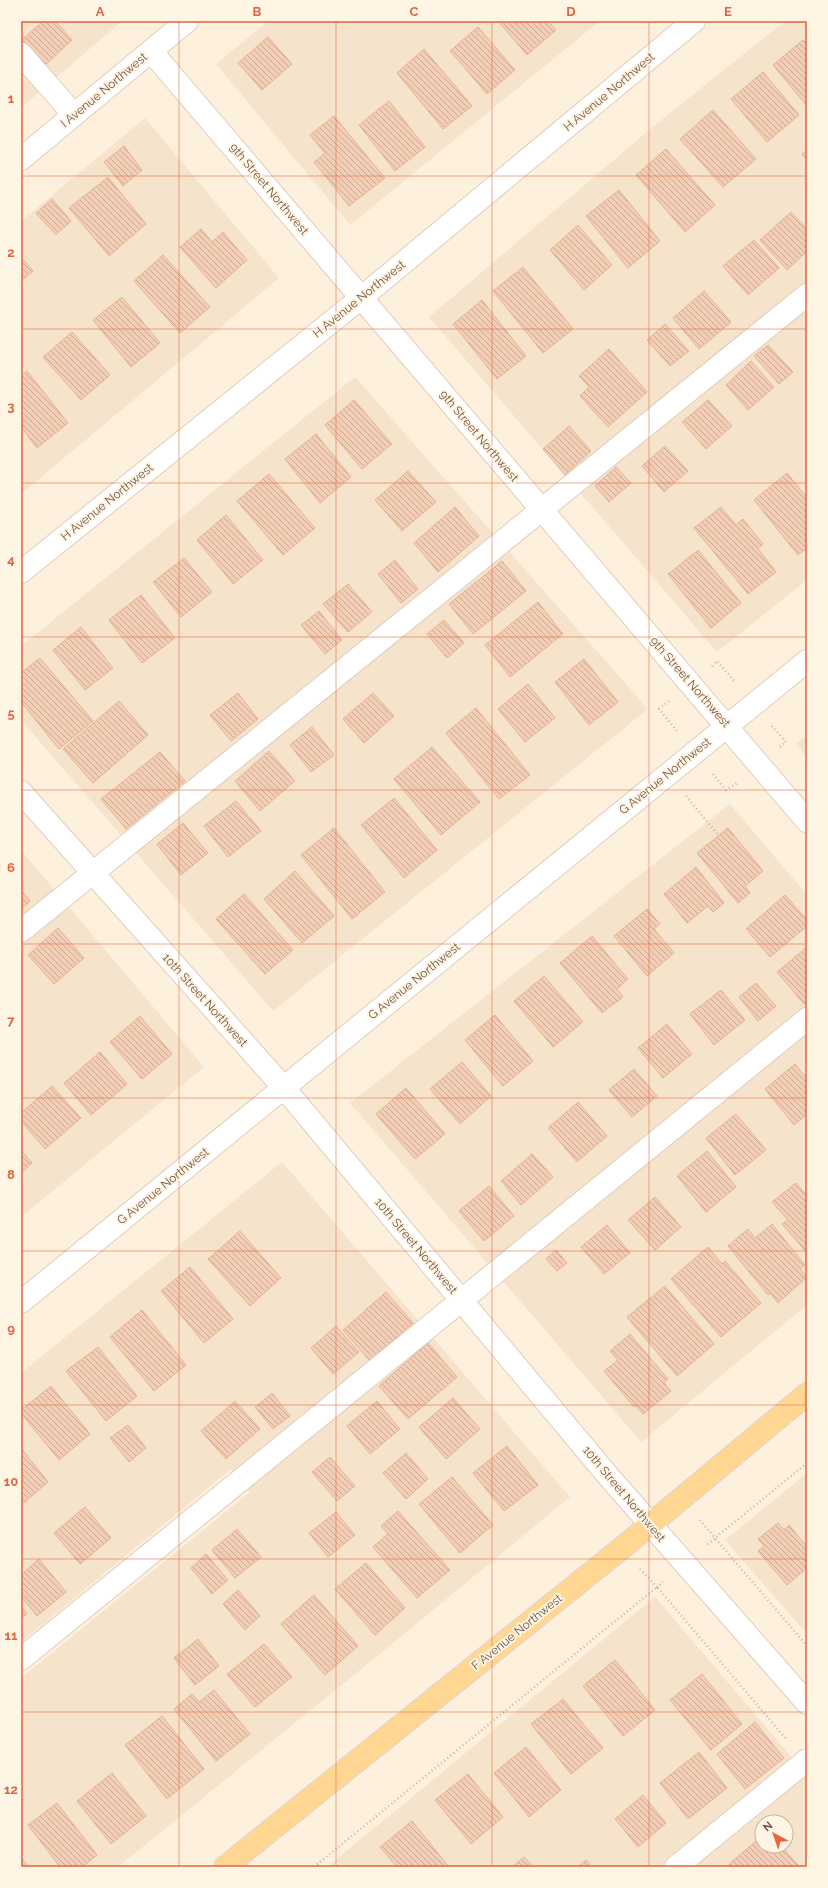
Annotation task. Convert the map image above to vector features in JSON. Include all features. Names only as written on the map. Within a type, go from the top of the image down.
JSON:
[{"type":"main road","name":"F Avenue Northwest","points":[[225,1867],[650,1525],[807,1394]]},
{"type":"street","name":"I Avenue Northwest","points":[[21,159],[187,21]]},
{"type":"street","name":"H Avenue Northwest","points":[[21,572],[361,298],[694,21]]},
{"type":"street","name":"9th Street Northwest","points":[[151,51],[727,725],[807,821]]},
{"type":"street","points":[[21,54],[74,115]]},
{"type":"street","points":[[21,931],[807,296]]},
{"type":"street","name":"G Avenue Northwest","points":[[21,1302],[807,660]]},
{"type":"street","name":"10th Street Northwest","points":[[21,792],[92,874],[284,1088],[650,1525],[807,1703]]},
{"type":"street","points":[[21,1659],[807,1019]]},
{"type":"street","points":[[676,1867],[806,1761]]},
{"type":"path","points":[[709,668],[717,661],[736,684]]},
{"type":"path","points":[[670,700],[659,709],[677,731]]},
{"type":"path","points":[[772,725],[786,742],[780,747]]},
{"type":"path","points":[[668,773],[719,836]]},
{"type":"path","points":[[712,773],[726,790],[738,782]]},
{"type":"path","points":[[703,1550],[715,1538],[807,1463]]},
{"type":"path","points":[[694,1514],[807,1646]]},
{"type":"path","points":[[638,1566],[806,1761]]},
{"type":"path","points":[[314,1867],[669,1578]]},
{"type":"shaded area","points":[[21,21],[122,21],[21,108]]},
{"type":"shaded area","points":[[268,21],[600,21],[350,225],[216,64]]},
{"type":"shaded area","points":[[785,21],[807,21],[807,580],[717,652],[429,317],[655,125]]},
{"type":"shaded area","points":[[145,118],[279,278],[21,494],[21,221]]},
{"type":"shaded area","points":[[355,377],[648,709],[273,1011],[21,720],[21,646]]},
{"type":"shaded area","points":[[807,735],[807,757],[796,744]]},
{"type":"shaded area","points":[[730,804],[807,895],[807,1305],[641,1442],[350,1103]]},
{"type":"shaded area","points":[[21,850],[204,1067],[21,1217]]},
{"type":"shaded area","points":[[282,1162],[570,1497],[118,1867],[21,1867],[21,1678],[250,1492],[231,1469],[21,1642],[21,1373]]},
{"type":"shaded area","points":[[807,1473],[807,1634],[725,1540]]},
{"type":"shaded area","points":[[655,1597],[807,1775],[807,1867],[327,1867]]},
{"type":"building","points":[[43,21],[55,21],[72,40],[44,66],[21,41]]},
{"type":"building","points":[[498,21],[548,21],[556,30],[527,55]]},
{"type":"building","points":[[478,27],[515,70],[487,94],[450,51]]},
{"type":"building","points":[[268,37],[292,64],[262,90],[238,63]]},
{"type":"building","points":[[803,40],[807,44],[807,106],[773,65]]},
{"type":"building","points":[[424,49],[472,106],[443,129],[397,73]]},
{"type":"building","points":[[763,72],[799,115],[767,142],[731,99]]},
{"type":"building","points":[[389,101],[425,147],[395,171],[359,125]]},
{"type":"building","points":[[713,110],[756,159],[723,187],[680,139]]},
{"type":"building","points":[[334,116],[385,178],[349,206],[314,162],[325,153],[310,135]]},
{"type":"building","points":[[124,146],[142,170],[123,186],[104,162]]},
{"type":"building","points":[[666,149],[715,205],[685,232],[636,175]]},
{"type":"building","points":[[807,150],[807,160],[802,154]]},
{"type":"building","points":[[108,177],[146,224],[109,256],[69,208]]},
{"type":"building","points":[[619,190],[660,241],[628,268],[586,216]]},
{"type":"building","points":[[52,199],[71,221],[56,235],[36,213]]},
{"type":"building","points":[[791,212],[807,229],[807,251],[787,270],[760,240]]},
{"type":"building","points":[[578,225],[612,265],[584,290],[550,250]]},
{"type":"building","points":[[201,229],[212,242],[223,232],[247,260],[216,288],[180,247]]},
{"type":"building","points":[[754,240],[779,268],[748,295],[723,266]]},
{"type":"building","points":[[163,255],[210,307],[180,333],[134,281]]},
{"type":"building","points":[[21,257],[33,271],[21,281]]},
{"type":"building","points":[[523,267],[573,329],[543,353],[493,291]]},
{"type":"building","points":[[704,291],[731,322],[699,349],[673,318]]},
{"type":"building","points":[[122,297],[160,343],[131,367],[93,320]]},
{"type":"building","points":[[482,300],[526,356],[497,379],[453,324]]},
{"type":"building","points":[[665,324],[689,351],[670,366],[647,340]]},
{"type":"building","points":[[72,332],[110,375],[81,400],[43,357]]},
{"type":"building","points":[[768,345],[793,372],[779,384],[754,356]]},
{"type":"building","points":[[609,349],[647,392],[608,427],[580,396],[589,387],[579,376]]},
{"type":"building","points":[[751,361],[774,387],[748,410],[726,385]]},
{"type":"building","points":[[27,371],[68,423],[37,448],[21,427],[21,376]]},
{"type":"building","points":[[354,400],[392,444],[362,469],[325,425]]},
{"type":"building","points":[[708,400],[732,426],[706,449],[682,422]]},
{"type":"building","points":[[569,426],[591,451],[565,475],[543,449]]},
{"type":"building","points":[[316,434],[351,477],[320,503],[285,459]]},
{"type":"building","points":[[665,446],[688,471],[664,492],[642,466]]},
{"type":"building","points":[[616,467],[631,483],[609,502],[595,486]]},
{"type":"building","points":[[408,471],[436,502],[402,531],[375,500]]},
{"type":"building","points":[[787,473],[807,498],[807,548],[798,555],[754,500]]},
{"type":"building","points":[[269,474],[315,528],[283,555],[237,501]]},
{"type":"building","points":[[455,507],[479,536],[438,572],[414,543]]},
{"type":"building","points":[[721,507],[736,525],[743,519],[763,544],[758,549],[776,572],[748,594],[694,528]]},
{"type":"building","points":[[226,515],[263,560],[233,584],[197,540]]},
{"type":"building","points":[[698,550],[741,603],[711,628],[668,574]]},
{"type":"building","points":[[184,558],[212,592],[181,617],[153,582]]},
{"type":"building","points":[[395,560],[418,589],[401,603],[378,574]]},
{"type":"building","points":[[502,561],[526,591],[473,634],[449,604]]},
{"type":"building","points":[[348,584],[372,612],[348,632],[323,604]]},
{"type":"building","points":[[141,595],[175,638],[142,663],[109,620]]},
{"type":"building","points":[[538,602],[563,634],[510,677],[485,645]]},
{"type":"building","points":[[319,611],[342,640],[325,654],[301,625]]},
{"type":"building","points":[[444,620],[464,643],[447,658],[427,634]]},
{"type":"building","points":[[81,627],[113,668],[85,690],[53,650]]},
{"type":"building","points":[[40,658],[93,721],[59,749],[21,702],[21,673]]},
{"type":"building","points":[[584,659],[618,702],[589,725],[555,682]]},
{"type":"building","points":[[528,684],[555,718],[525,742],[498,709]]},
{"type":"building","points":[[238,693],[258,719],[231,741],[210,715]]},
{"type":"building","points":[[373,693],[394,716],[364,743],[343,719]]},
{"type":"building","points":[[119,701],[148,735],[93,783],[63,749]]},
{"type":"building","points":[[476,708],[530,775],[499,799],[446,733]]},
{"type":"building","points":[[312,727],[334,755],[311,772],[290,745]]},
{"type":"building","points":[[432,747],[480,802],[441,835],[394,779]]},
{"type":"building","points":[[269,751],[295,781],[260,811],[235,781]]},
{"type":"building","points":[[160,752],[185,781],[126,829],[101,799]]},
{"type":"building","points":[[394,798],[437,850],[404,878],[361,825]]},
{"type":"building","points":[[236,801],[261,831],[228,857],[204,826]]},
{"type":"building","points":[[183,823],[208,853],[181,875],[157,844]]},
{"type":"building","points":[[334,828],[385,892],[352,919],[301,855]]},
{"type":"building","points":[[728,828],[763,871],[745,886],[750,893],[738,903],[697,853]]},
{"type":"building","points":[[696,867],[724,903],[713,912],[708,906],[687,923],[664,894]]},
{"type":"building","points":[[295,871],[334,916],[302,943],[264,899]]},
{"type":"building","points":[[21,890],[30,901],[21,909]]},
{"type":"building","points":[[244,894],[293,950],[265,974],[216,919]]},
{"type":"building","points":[[785,895],[807,920],[807,926],[770,957],[746,929]]},
{"type":"building","points":[[647,909],[660,924],[654,929],[674,953],[647,976],[614,936]]},
{"type":"building","points":[[58,928],[84,958],[54,984],[28,955]]},
{"type":"building","points":[[592,936],[628,979],[617,989],[623,997],[602,1013],[560,963]]},
{"type":"building","points":[[807,947],[807,1001],[804,1004],[777,972]]},
{"type":"building","points":[[544,976],[583,1022],[553,1047],[514,1001]]},
{"type":"building","points":[[756,983],[776,1006],[758,1021],[739,997]]},
{"type":"building","points":[[721,990],[745,1020],[714,1045],[690,1014]]},
{"type":"building","points":[[495,1015],[533,1061],[503,1086],[465,1040]]},
{"type":"building","points":[[140,1016],[172,1054],[142,1079],[110,1042]]},
{"type":"building","points":[[667,1024],[692,1054],[663,1078],[638,1048]]},
{"type":"building","points":[[100,1052],[127,1084],[91,1115],[64,1083]]},
{"type":"building","points":[[462,1062],[491,1096],[460,1124],[430,1089]]},
{"type":"building","points":[[795,1064],[807,1079],[807,1114],[794,1125],[765,1089]]},
{"type":"building","points":[[634,1069],[657,1096],[632,1117],[609,1090]]},
{"type":"building","points":[[52,1086],[81,1118],[45,1149],[21,1121],[21,1113]]},
{"type":"building","points":[[406,1088],[445,1134],[415,1159],[376,1114]]},
{"type":"building","points":[[578,1102],[607,1136],[577,1162],[548,1128]]},
{"type":"building","points":[[736,1114],[766,1150],[735,1175],[706,1138]]},
{"type":"building","points":[[21,1150],[32,1163],[21,1173]]},
{"type":"building","points":[[707,1151],[736,1187],[706,1212],[677,1176]]},
{"type":"building","points":[[532,1154],[553,1177],[521,1205],[501,1181]]},
{"type":"building","points":[[796,1183],[807,1196],[807,1253],[782,1224],[788,1220],[772,1202]]},
{"type":"building","points":[[489,1186],[514,1216],[484,1241],[459,1211]]},
{"type":"building","points":[[655,1197],[681,1227],[655,1250],[628,1220]]},
{"type":"building","points":[[772,1224],[805,1265],[800,1269],[807,1277],[778,1303],[770,1293],[768,1295],[728,1246],[748,1229],[755,1238]]},
{"type":"building","points":[[607,1225],[630,1253],[604,1274],[581,1247]]},
{"type":"building","points":[[240,1231],[281,1278],[250,1306],[208,1259]]},
{"type":"building","points":[[708,1247],[722,1264],[725,1261],[761,1303],[721,1337],[671,1279]]},
{"type":"building","points":[[556,1250],[567,1263],[557,1271],[546,1259]]},
{"type":"building","points":[[190,1267],[233,1319],[204,1343],[161,1291]]},
{"type":"building","points":[[665,1286],[714,1344],[677,1376],[627,1317]]},
{"type":"building","points":[[386,1292],[413,1323],[370,1361],[343,1330]]},
{"type":"building","points":[[142,1310],[186,1365],[154,1391],[110,1337]]},
{"type":"building","points":[[336,1326],[359,1352],[333,1374],[311,1348]]},
{"type":"building","points":[[630,1334],[668,1379],[664,1383],[671,1391],[643,1414],[636,1406],[634,1407],[604,1371],[618,1360],[610,1351]]},
{"type":"building","points":[[428,1343],[457,1377],[408,1419],[379,1386]]},
{"type":"building","points":[[98,1347],[137,1396],[106,1421],[66,1371]]},
{"type":"building","points":[[51,1386],[90,1434],[59,1460],[21,1413],[21,1410]]},
{"type":"building","points":[[272,1393],[290,1416],[273,1429],[255,1407]]},
{"type":"building","points":[[453,1398],[480,1429],[446,1459],[419,1427]]},
{"type":"building","points":[[235,1401],[260,1429],[226,1459],[201,1431]]},
{"type":"building","points":[[377,1401],[400,1429],[370,1454],[347,1426]]},
{"type":"building","points":[[128,1425],[146,1448],[129,1462],[110,1438]]},
{"type":"building","points":[[507,1446],[538,1485],[504,1511],[473,1473]]},
{"type":"building","points":[[21,1448],[48,1482],[21,1505]]},
{"type":"building","points":[[406,1453],[428,1479],[406,1499],[383,1473]]},
{"type":"building","points":[[330,1457],[355,1486],[337,1501],[312,1472]]},
{"type":"building","points":[[452,1477],[493,1525],[460,1553],[419,1504]]},
{"type":"building","points":[[85,1507],[111,1538],[80,1564],[54,1533]]},
{"type":"building","points":[[398,1511],[450,1570],[417,1598],[373,1547],[388,1534],[381,1526]]},
{"type":"building","points":[[336,1512],[355,1535],[328,1557],[309,1533]]},
{"type":"building","points":[[778,1523],[784,1530],[789,1525],[807,1547],[807,1568],[787,1585],[758,1551],[764,1546],[758,1539]]},
{"type":"building","points":[[237,1529],[261,1557],[235,1578],[212,1550]]},
{"type":"building","points":[[206,1554],[228,1580],[212,1594],[191,1568]]},
{"type":"building","points":[[39,1559],[66,1592],[37,1616],[21,1596],[21,1575]]},
{"type":"building","points":[[366,1563],[405,1608],[375,1635],[335,1589]]},
{"type":"building","points":[[238,1590],[260,1616],[245,1630],[223,1604]]},
{"type":"building","points":[[314,1595],[358,1646],[325,1675],[281,1624]]},
{"type":"building","points":[[21,1606],[27,1614],[21,1618]]},
{"type":"building","points":[[198,1639],[219,1666],[195,1685],[174,1658]]},
{"type":"building","points":[[264,1644],[292,1677],[255,1707],[227,1674]]},
{"type":"building","points":[[615,1660],[655,1710],[623,1736],[583,1686]]},
{"type":"building","points":[[702,1674],[742,1724],[711,1750],[670,1700]]},
{"type":"building","points":[[214,1690],[250,1734],[216,1761],[174,1709],[192,1694],[199,1702]]},
{"type":"building","points":[[563,1699],[603,1748],[571,1774],[531,1724]]},
{"type":"building","points":[[162,1716],[204,1769],[167,1799],[125,1745]]},
{"type":"building","points":[[755,1722],[784,1758],[745,1789],[717,1754]]},
{"type":"building","points":[[526,1747],[561,1790],[529,1817],[494,1773]]},
{"type":"building","points":[[699,1752],[727,1788],[688,1819],[660,1783]]},
{"type":"building","points":[[112,1773],[146,1816],[111,1844],[77,1801]]},
{"type":"building","points":[[468,1774],[503,1817],[471,1844],[435,1800]]},
{"type":"building","points":[[643,1795],[666,1823],[638,1847],[615,1819]]},
{"type":"building","points":[[57,1803],[97,1855],[82,1867],[60,1867],[28,1825]]},
{"type":"building","points":[[412,1821],[449,1867],[397,1867],[380,1847]]},
{"type":"building","points":[[754,1843],[754,1854],[788,1854],[798,1865],[796,1867],[731,1867],[729,1864]]},
{"type":"building","points":[[21,1857],[29,1867],[21,1867]]},
{"type":"building","points":[[524,1857],[533,1867],[512,1867]]},
{"type":"building","points":[[586,1860],[592,1867],[578,1867]]}]
